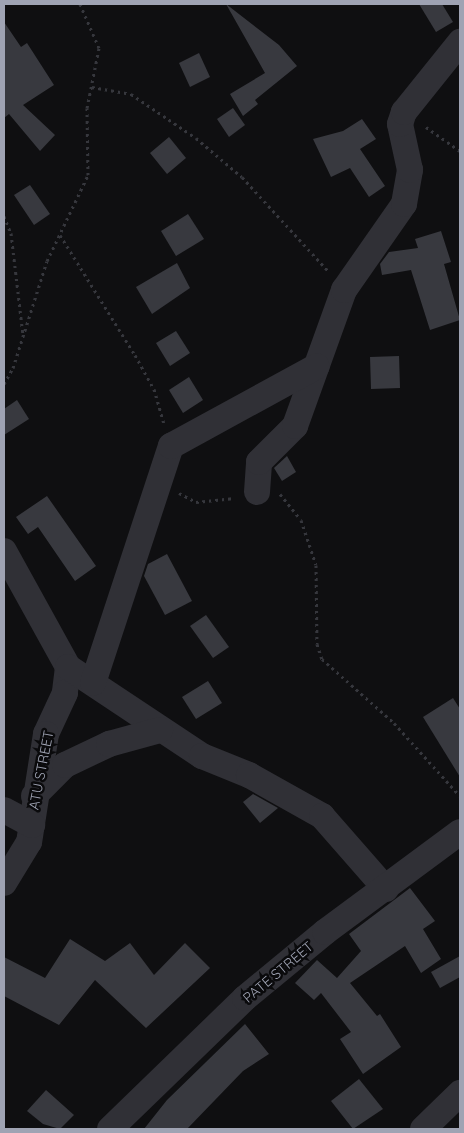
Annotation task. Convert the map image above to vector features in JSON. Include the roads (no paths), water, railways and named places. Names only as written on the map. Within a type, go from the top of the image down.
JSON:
[{"type":"street","points":[[257,492],[262,457],[295,426],[344,290],[404,204],[410,170],[401,130],[404,112],[460,42]]},
{"type":"street","points":[[93,683],[158,478],[171,446],[317,366]]},
{"type":"street","points":[[4,551],[68,666],[160,730],[322,816],[386,889]]},
{"type":"street","name":"ATU STREET","points":[[4,883],[22,857],[32,826],[34,796],[46,734],[65,693],[68,666]]},
{"type":"street","points":[[34,796],[65,765],[109,744],[160,730]]},
{"type":"street","points":[[4,810],[32,826]]},
{"type":"street","name":"PATE STREET","points":[[110,1129],[245,998],[386,889],[459,836]]},
{"type":"street","points":[[423,1129],[460,1093]]}]
